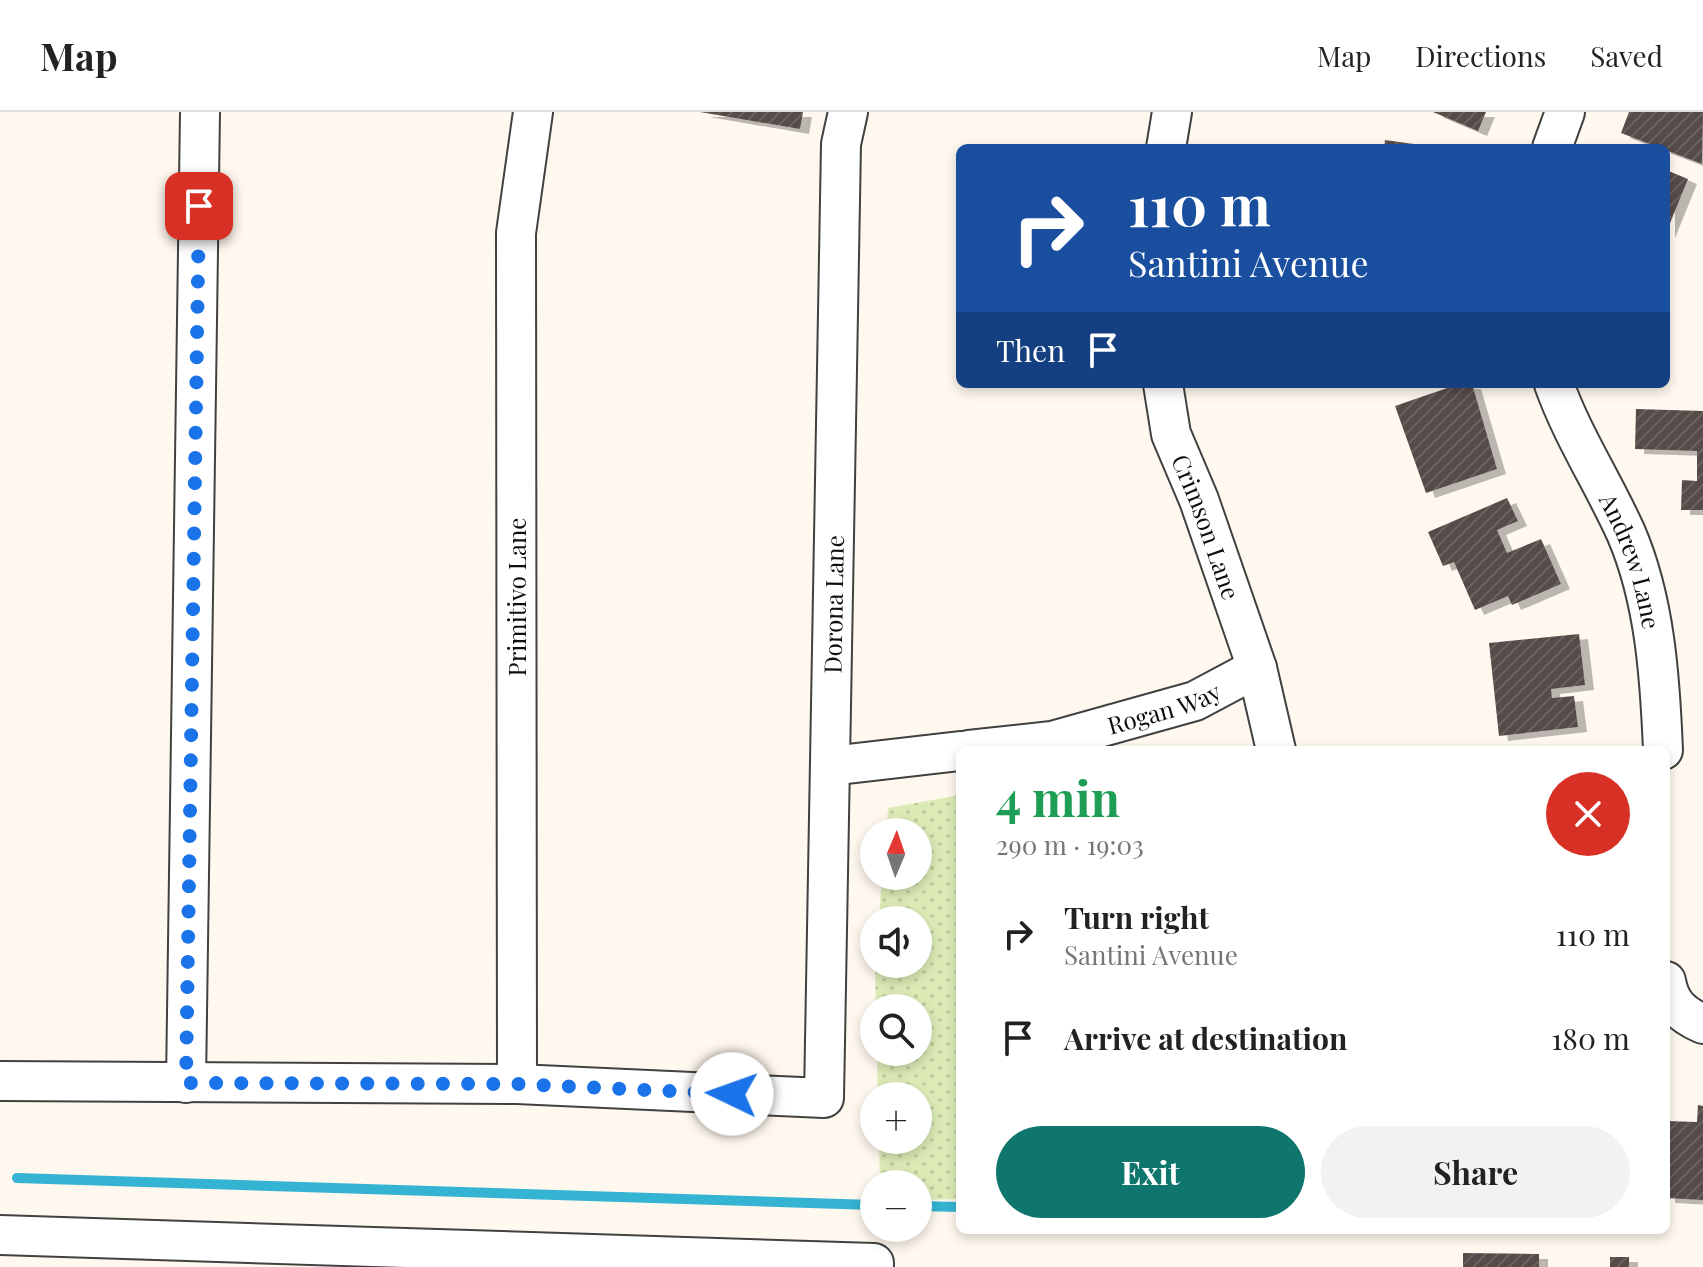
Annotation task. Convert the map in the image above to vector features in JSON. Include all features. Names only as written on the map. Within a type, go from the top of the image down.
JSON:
[{"type":"street","points":[[186,1083],[200,112]]},
{"type":"street","name":"Primitivo Lane","points":[[517,1084],[516,233],[533,112]]},
{"type":"street","name":"Dorona Lane","points":[[517,1084],[824,1098],[841,144],[848,112]]},
{"type":"street","points":[[1167,144],[1172,112]]},
{"type":"street","points":[[1553,144],[1565,112]]},
{"type":"street","name":"Crimson Lane","points":[[1164,388],[1171,434],[1199,500],[1257,668],[1275,746]]},
{"type":"street","name":"Andrew Lane","points":[[1555,388],[1568,423],[1626,535],[1653,629],[1663,746]]},
{"type":"street","name":"Rogan Way","points":[[1006,746],[1052,741],[1195,701],[1257,668]]},
{"type":"street","points":[[830,766],[956,751]]},
{"type":"street","points":[[1670,999],[1685,1016],[1703,1024]]},
{"type":"street","points":[[0,1081],[517,1084]]},
{"type":"street","points":[[0,1235],[526,1260],[874,1263],[874,1267]]},
{"type":"green space","points":[[956,796],[956,1199],[932,1200],[932,1170],[880,1170],[879,1154],[932,1154],[932,1082],[878,1082],[877,1066],[932,1066],[932,994],[876,994],[875,978],[932,978],[932,906],[880,906],[881,890],[932,890],[932,818],[887,818],[888,808]]},
{"type":"building","points":[[700,112],[803,112],[800,129]]},
{"type":"building","points":[[1433,112],[1486,112],[1478,131]]},
{"type":"building","points":[[1629,112],[1703,112],[1702,164],[1670,152],[1670,144],[1650,144],[1621,133]]},
{"type":"building","points":[[1385,140],[1414,144],[1384,144]]},
{"type":"building","points":[[1670,172],[1688,179],[1670,223]]},
{"type":"building","points":[[1447,388],[1473,388],[1497,469],[1426,493],[1395,406]]},
{"type":"building","points":[[1636,409],[1703,411],[1703,510],[1681,510],[1682,480],[1697,481],[1697,451],[1635,449]]},
{"type":"building","points":[[1507,498],[1518,521],[1497,530],[1507,553],[1541,539],[1561,584],[1512,605],[1508,596],[1475,610],[1454,562],[1443,566],[1428,532]]},
{"type":"building","points":[[1579,634],[1585,685],[1551,689],[1552,698],[1574,696],[1578,727],[1499,736],[1489,643]]},
{"type":"building","points":[[1698,1105],[1703,1106],[1703,1200],[1670,1198],[1670,1121],[1697,1122]]},
{"type":"building","points":[[1463,1253],[1539,1254],[1539,1267],[1463,1267]]},
{"type":"building","points":[[1610,1257],[1629,1257],[1629,1267],[1610,1267]]},
{"type":"waterway","points":[[17,1178],[860,1205]]},
{"type":"waterway","points":[[932,1206],[956,1207]]},
{"type":"route","points":[[199,206],[186,1083],[517,1084],[732,1094]]}]
